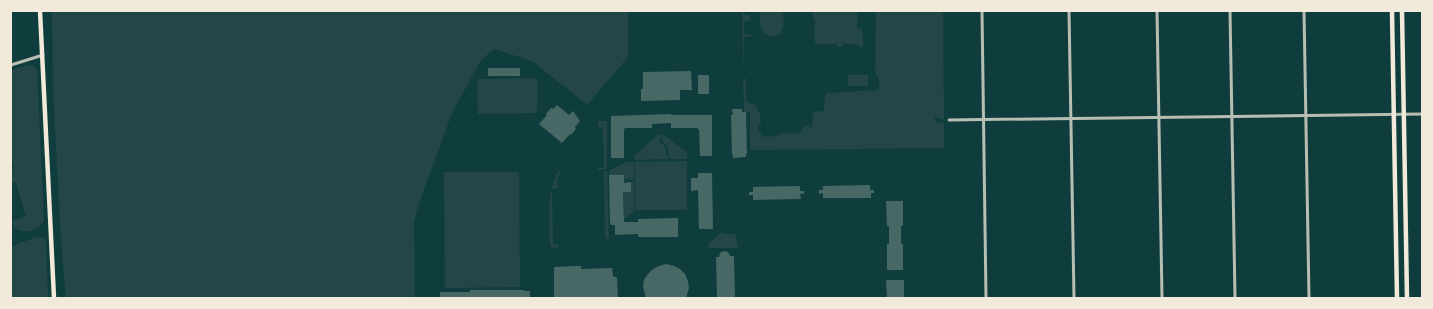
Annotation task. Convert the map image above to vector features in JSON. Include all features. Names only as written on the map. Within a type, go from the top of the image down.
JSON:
[{"type":"main road","points":[[40,11],[54,298]]},
{"type":"main road","points":[[1392,11],[1396,298]]},
{"type":"main road","points":[[1402,11],[1407,298]]},
{"type":"street","points":[[982,11],[986,298]]},
{"type":"street","points":[[1069,11],[1074,298]]},
{"type":"street","points":[[1157,11],[1162,298]]},
{"type":"street","points":[[1230,11],[1235,298]]},
{"type":"street","points":[[1304,11],[1309,298]]},
{"type":"street","points":[[11,65],[43,55]]},
{"type":"street","points":[[949,120],[1422,114]]},
{"type":"shaded area","points":[[52,11],[628,11],[628,57],[587,105],[532,61],[494,49],[481,60],[452,113],[419,203],[414,223],[415,298],[66,298],[61,241],[53,89]]},
{"type":"shaded area","points":[[742,11],[744,11],[744,15],[749,15],[751,18],[749,21],[744,21],[744,34],[754,35],[744,37],[744,76]]},
{"type":"shaded area","points":[[760,11],[783,11],[783,26],[778,35],[769,36],[764,33],[760,26]]},
{"type":"shaded area","points":[[813,11],[857,11],[857,28],[861,29],[863,33],[863,47],[859,47],[858,44],[843,44],[842,47],[837,47],[837,44],[815,44],[815,20],[813,18]]},
{"type":"shaded area","points":[[876,11],[943,11],[944,120],[935,117],[935,122],[944,123],[944,148],[750,150],[750,112],[744,112],[743,78],[746,79],[746,101],[757,106],[758,112],[760,113],[761,122],[758,128],[762,136],[766,137],[775,136],[786,132],[791,134],[800,133],[804,127],[807,126],[812,128],[813,112],[824,111],[825,97],[827,93],[878,90],[879,81],[875,72]]},
{"type":"shaded area","points":[[29,65],[37,69],[44,221],[35,230],[22,231],[14,228],[12,221],[26,216],[16,183],[11,183],[11,170],[14,169],[11,157],[11,70]]},
{"type":"shaded area","points":[[848,75],[868,75],[868,86],[848,86]]},
{"type":"shaded area","points":[[535,78],[537,80],[537,110],[535,113],[478,114],[477,81],[479,79]]},
{"type":"shaded area","points":[[598,121],[607,121],[607,169],[598,170],[598,168],[604,167],[603,128],[598,127]]},
{"type":"shaded area","points":[[659,134],[661,135],[660,142],[666,148],[666,154],[669,159],[635,160],[635,155]]},
{"type":"shaded area","points":[[663,134],[687,153],[687,159],[671,159],[669,156],[668,147],[662,141]]},
{"type":"shaded area","points":[[687,161],[687,210],[635,210],[635,162]]},
{"type":"shaded area","points":[[626,162],[634,162],[634,180],[624,179],[624,175],[609,175],[609,171]]},
{"type":"shaded area","points":[[558,171],[561,172],[557,178],[558,188],[552,189]]},
{"type":"shaded area","points":[[604,171],[607,171],[609,242],[605,236]]},
{"type":"shaded area","points":[[444,172],[519,172],[520,287],[445,288]]},
{"type":"shaded area","points":[[631,182],[634,182],[634,211],[624,219],[623,192],[631,192]]},
{"type":"shaded area","points":[[552,189],[553,244],[558,245],[558,248],[552,247],[550,244],[550,207]]},
{"type":"shaded area","points":[[722,232],[723,234],[735,234],[738,248],[708,248],[708,244]]},
{"type":"shaded area","points":[[37,237],[44,238],[46,242],[48,298],[11,298],[11,248],[17,244]]},
{"type":"building","points":[[488,68],[520,68],[520,76],[488,76]]},
{"type":"building","points":[[691,71],[692,90],[680,90],[680,100],[641,101],[643,72]]},
{"type":"building","points":[[698,75],[709,75],[709,94],[698,94]]},
{"type":"building","points":[[557,105],[569,115],[573,111],[580,121],[575,127],[576,129],[562,143],[539,124],[551,108],[553,109]]},
{"type":"building","points":[[732,109],[742,109],[742,112],[746,112],[746,157],[733,158],[732,155]]},
{"type":"building","points":[[671,114],[712,115],[712,156],[700,156],[699,130],[697,128],[671,128],[671,123],[652,124],[652,128],[625,128],[624,158],[611,158],[611,116]]},
{"type":"building","points":[[698,173],[712,173],[713,229],[699,229],[698,190],[691,191],[691,178],[698,178]]},
{"type":"building","points":[[609,175],[624,175],[624,183],[631,182],[631,192],[623,192],[624,222],[638,222],[638,219],[678,218],[678,237],[638,237],[638,234],[615,235],[615,225],[611,225],[610,222]]},
{"type":"building","points":[[870,185],[870,190],[874,190],[874,193],[871,193],[871,198],[823,198],[823,193],[819,194],[819,190],[823,190],[823,186]]},
{"type":"building","points":[[800,186],[800,191],[804,191],[804,194],[800,194],[801,199],[753,200],[753,195],[749,195],[749,192],[753,192],[753,187]]},
{"type":"building","points":[[886,201],[903,201],[901,244],[903,244],[903,270],[887,270],[889,226],[887,226]]},
{"type":"building","points":[[723,251],[728,252],[730,256],[734,256],[735,298],[717,298],[716,257],[719,257],[720,253]]},
{"type":"building","points":[[666,264],[680,269],[685,274],[689,288],[686,298],[646,298],[643,287],[644,280],[653,269]]},
{"type":"building","points":[[581,266],[581,269],[612,268],[613,276],[617,278],[618,298],[554,298],[554,267]]},
{"type":"building","points":[[886,280],[904,280],[904,298],[887,298]]},
{"type":"building","points":[[470,290],[524,290],[530,291],[530,298],[440,298],[440,292],[470,292]]}]
